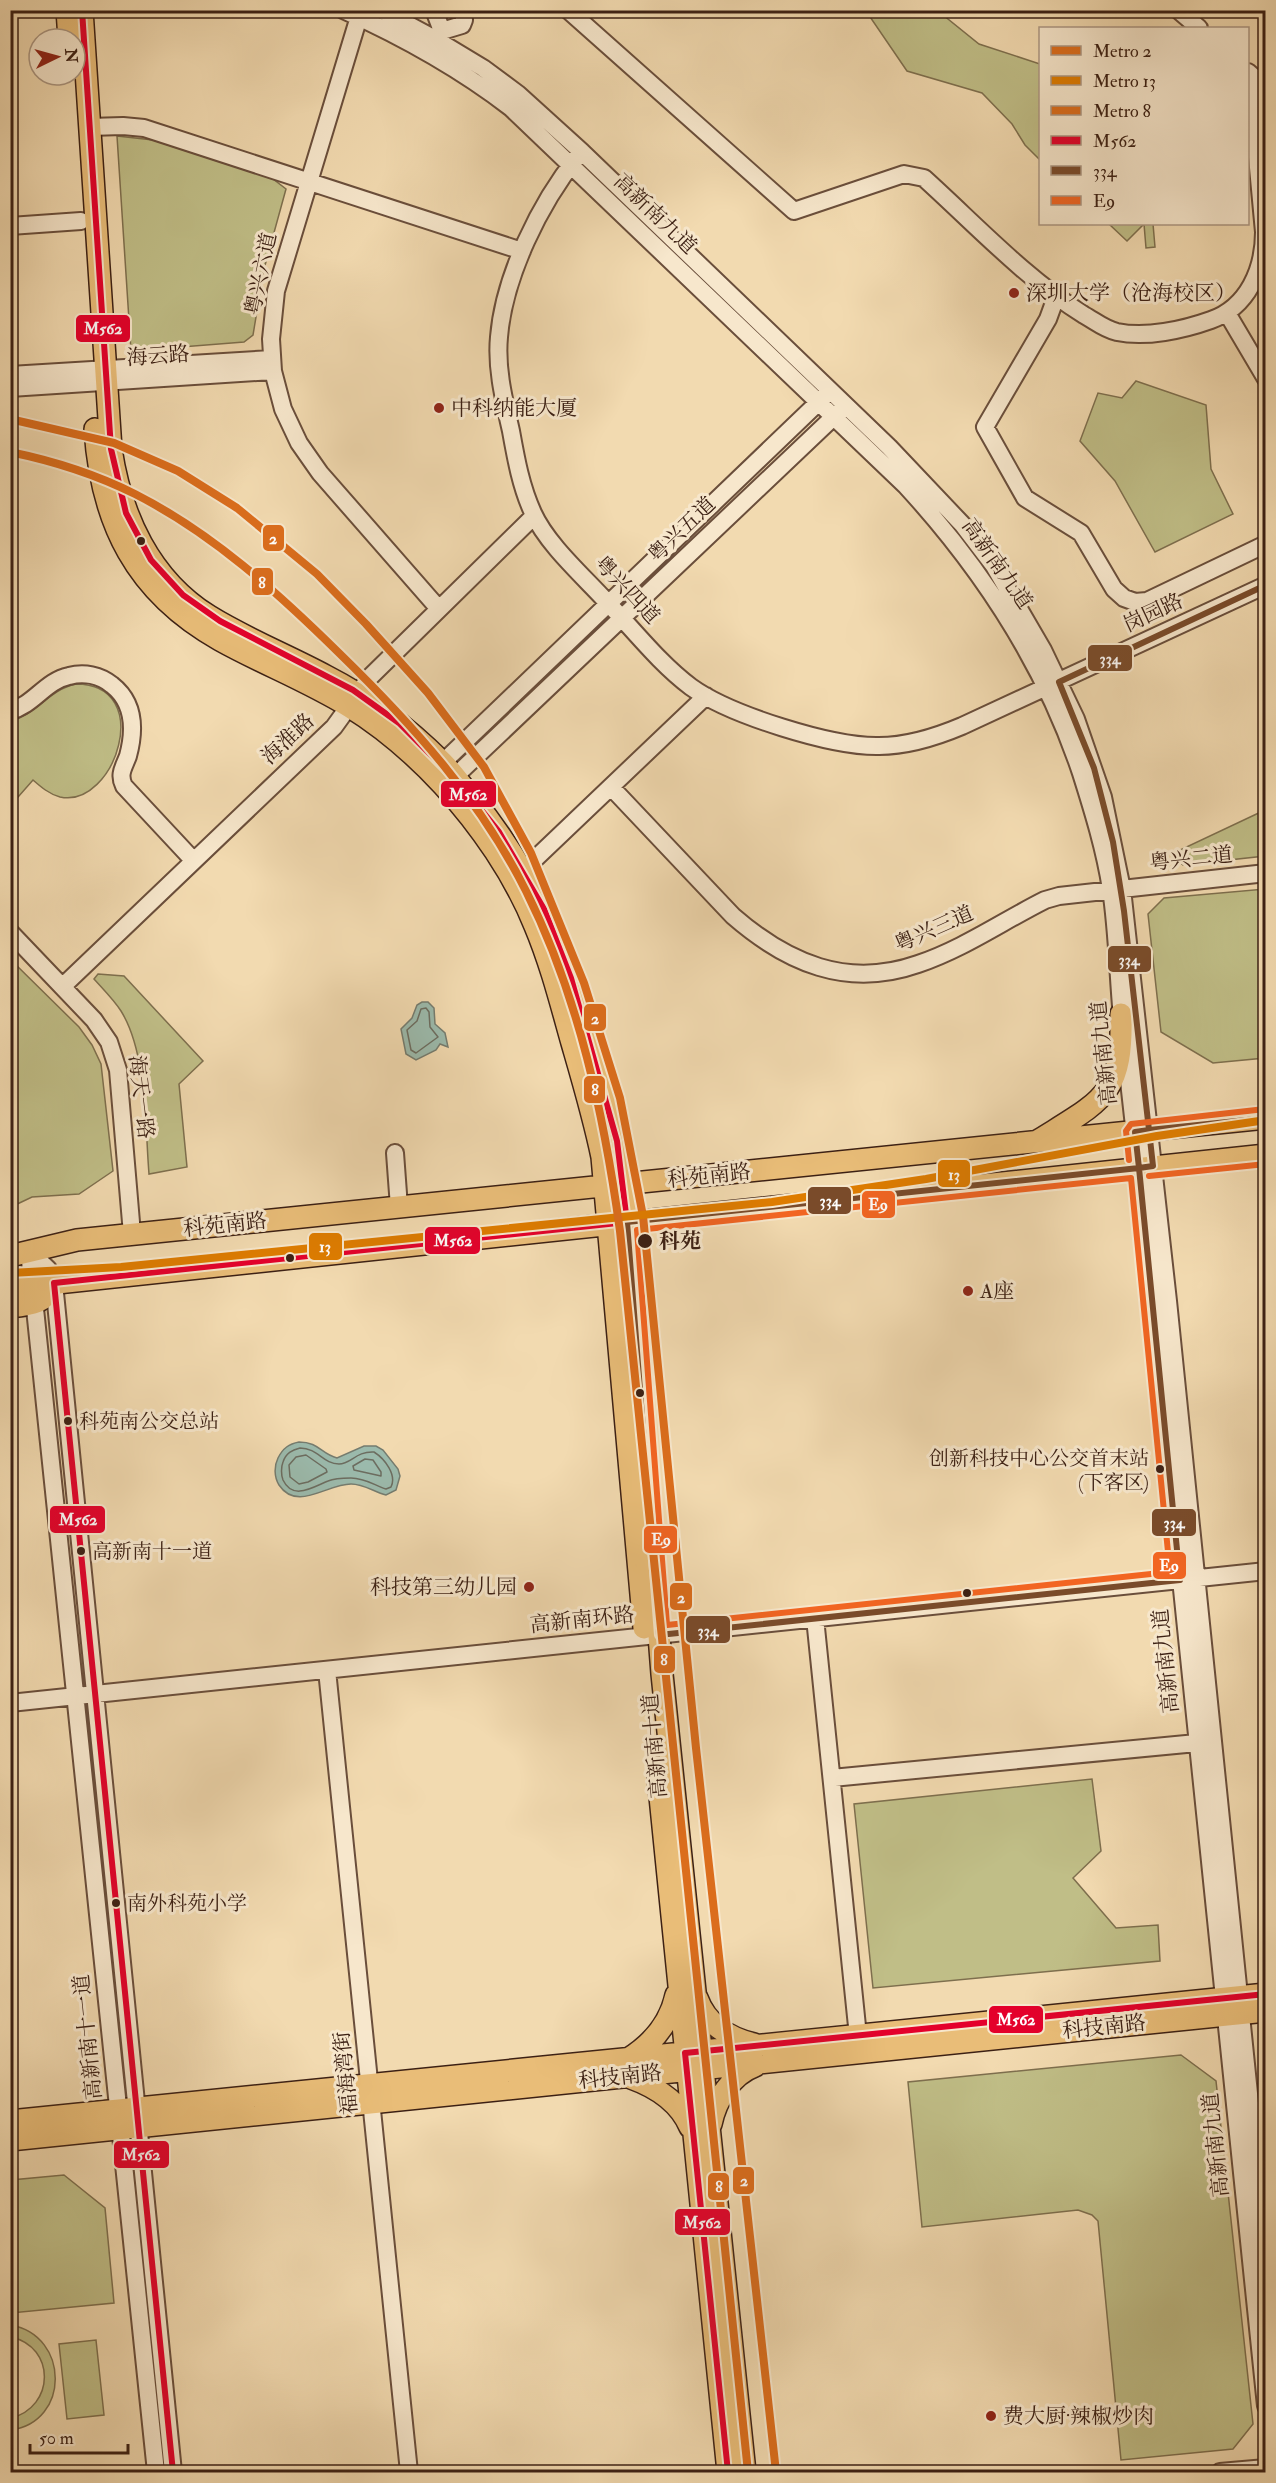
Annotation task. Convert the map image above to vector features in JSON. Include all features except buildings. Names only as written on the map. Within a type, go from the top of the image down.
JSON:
[{"type":"main road","points":[[67,10],[68,27]]},
{"type":"main road","name":"高新南十道","points":[[82,10],[98,376],[97,461],[115,528],[139,572],[156,592],[199,627],[353,700],[390,736],[443,775],[496,854],[518,876],[557,991],[614,1185],[652,1635],[693,2061],[745,2472]]},
{"type":"main road","name":"高新南十道","points":[[72,87],[81,221],[98,376]]},
{"type":"main road","points":[[1036,1142],[1096,1104],[1113,1082],[1119,1062],[1122,1014]]},
{"type":"main road","name":"科苑南路","points":[[20,1254],[76,1240],[1266,1118]]},
{"type":"main road","name":"科苑南路","points":[[54,1283],[1266,1155]]},
{"type":"main road","points":[[10,1288],[34,1295],[49,1294],[54,1283]]},
{"type":"main road","points":[[10,1307],[34,1295]]},
{"type":"main road","points":[[686,1989],[718,2029],[764,2054],[726,2088],[701,2135],[666,2095],[643,2082],[628,2068],[657,2035],[686,1989]]},
{"type":"main road","name":"科技南路","points":[[10,2121],[128,2118],[628,2068],[1232,2006],[1266,1994]]},
{"type":"main road","name":"科技南路","points":[[764,2054],[858,2036],[1232,2006],[1266,2011]]},
{"type":"main road","name":"科技南路","points":[[10,2140],[128,2118]]},
{"type":"main road","name":"高新南十道","points":[[701,2135],[728,2472]]},
{"type":"street","name":"高新南九道","points":[[343,10],[435,41]]},
{"type":"street","name":"高新南九道","points":[[381,10],[483,68],[518,94],[577,158],[840,411],[889,447],[962,524],[994,566],[1027,620],[1053,685],[1076,719],[1095,770],[1110,826],[1146,1167],[1232,2006],[1266,2406]]},
{"type":"street","points":[[434,10],[435,41],[462,25],[463,10]]},
{"type":"street","points":[[568,10],[665,95],[774,196],[794,211],[904,174],[924,178],[1056,297],[1104,327],[1132,334],[1158,332],[1203,323],[1227,313],[1242,299],[1252,284],[1264,251],[1255,88]]},
{"type":"street","points":[[1178,10],[1198,27]]},
{"type":"street","name":"粤兴六道","points":[[360,14],[276,291],[272,365],[284,409],[308,458],[439,609]]},
{"type":"street","points":[[1255,88],[1266,109]]},
{"type":"street","points":[[88,128],[123,126],[144,128],[522,251]]},
{"type":"street","name":"粤兴四道","points":[[577,158],[545,206],[522,251],[507,292],[502,314],[499,358],[501,384],[518,468],[534,516],[557,547],[678,676],[706,696],[751,716],[829,740],[858,746],[900,745],[944,734],[1053,685]]},
{"type":"street","points":[[10,226],[81,221]]},
{"type":"street","points":[[1056,297],[1048,319],[985,427],[1025,498],[1081,533],[1114,589],[1124,598],[1135,602],[1160,596],[1266,544]]},
{"type":"street","points":[[1227,313],[1266,379]]},
{"type":"street","name":"海云路","points":[[10,388],[98,376],[272,365]]},
{"type":"street","name":"海云路","points":[[10,375],[98,376]]},
{"type":"street","name":"粤兴五道","points":[[443,775],[609,604],[825,396]]},
{"type":"street","name":"粤兴五道","points":[[443,775],[622,618],[840,411]]},
{"type":"street","name":"海淮路","points":[[63,986],[334,727],[370,677],[534,516]]},
{"type":"street","name":"岗园路","points":[[1053,685],[1266,585]]},
{"type":"street","points":[[10,711],[25,705],[51,684],[66,676],[94,676],[110,683],[124,697],[132,716],[132,737],[121,774],[124,786],[193,860]]},
{"type":"street","points":[[518,876],[706,696]]},
{"type":"street","name":"粤兴三道","points":[[611,787],[733,916],[753,934],[787,956],[824,969],[863,973],[904,969],[943,954],[1045,900],[1116,889]]},
{"type":"street","name":"粤兴二道","points":[[1116,889],[1266,873]]},
{"type":"street","name":"高新南九道","points":[[1116,889],[1122,1014],[1142,1131]]},
{"type":"street","name":"海天一路","points":[[10,932],[103,1031],[114,1055],[120,1085],[132,1234]]},
{"type":"street","points":[[395,1153],[399,1207]]},
{"type":"street","name":"高新南十一道","points":[[20,1254],[48,1269],[54,1283],[95,1694],[156,2472]]},
{"type":"street","name":"高新南十一道","points":[[20,1254],[34,1295],[75,1696],[173,2472]]},
{"type":"street","name":"高新南环路","points":[[10,1703],[1266,1570]]},
{"type":"street","points":[[815,1618],[858,2036]]},
{"type":"street","name":"福海湾街","points":[[327,1670],[409,2472]]},
{"type":"street","points":[[832,1778],[1205,1742]]},
{"type":"street","name":"高新南九道","points":[[1232,2006],[1266,2260]]},
{"type":"street","points":[[1220,2472],[1266,2468]]},
{"type":"shaded area","points":[[866,11],[938,11],[979,44],[1039,64],[1039,159],[1025,145],[1012,124],[982,93],[907,71]]},
{"type":"shaded area","points":[[117,136],[153,140],[273,179],[286,189],[264,269],[253,335],[244,342],[131,351]]},
{"type":"shaded area","points":[[1110,225],[1143,225],[1127,241]]},
{"type":"shaded area","points":[[1144,225],[1153,225],[1155,247],[1146,248]]},
{"type":"shaded area","points":[[1136,381],[1206,405],[1211,469],[1233,514],[1155,552],[1115,481],[1080,441],[1098,393],[1122,398]]},
{"type":"shaded area","points":[[76,684],[101,689],[115,703],[121,723],[119,745],[110,767],[97,784],[80,796],[56,796],[33,780],[11,805],[11,721],[28,713],[58,691]]},
{"type":"shaded area","points":[[1265,810],[1265,856],[1183,865],[1176,860],[1178,851]]},
{"type":"shaded area","points":[[1265,889],[1265,1058],[1213,1063],[1161,1032],[1148,914],[1164,898]]},
{"type":"shaded area","points":[[10,959],[79,1027],[92,1045],[101,1064],[113,1171],[79,1194],[32,1197],[11,1207]]},
{"type":"shaded area","points":[[98,974],[124,976],[203,1061],[179,1084],[187,1167],[149,1174],[143,1090],[136,1047],[121,1011],[94,979]]},
{"type":"shaded area","points":[[1092,1779],[1101,1851],[1073,1878],[1116,1928],[1158,1925],[1160,1961],[873,1988],[854,1804]]},
{"type":"shaded area","points":[[1181,2055],[1216,2081],[1253,2424],[1233,2449],[1121,2460],[1098,2221],[1092,2215],[1078,2210],[922,2227],[908,2082]]},
{"type":"shaded area","points":[[64,2175],[105,2208],[114,2303],[11,2313],[11,2180]]},
{"type":"shaded area","points":[[11,2325],[30,2332],[44,2345],[52,2361],[55,2379],[52,2396],[44,2412],[30,2424],[11,2430],[11,2418],[25,2412],[36,2402],[42,2390],[44,2377],[42,2364],[36,2352],[26,2343],[11,2337]]},
{"type":"shaded area","points":[[96,2340],[104,2415],[67,2419],[59,2344]]},
{"type":"water","points":[[428,1002],[434,1008],[435,1024],[445,1033],[448,1047],[440,1044],[436,1050],[416,1060],[406,1054],[401,1029],[412,1018],[417,1005]]},
{"type":"water","points":[[299,1442],[316,1446],[337,1458],[364,1446],[376,1446],[383,1450],[398,1469],[400,1476],[396,1490],[386,1495],[351,1484],[303,1497],[286,1493],[277,1482],[276,1464],[284,1449]]},
{"type":"metro line","name":"2","points":[[10,419],[114,443],[178,471],[237,508],[317,574],[428,693],[484,767],[531,853],[584,983],[620,1098],[643,1216],[696,1748],[776,2472]]},
{"type":"metro line","name":"8","points":[[10,452],[89,474],[135,494],[163,510],[217,545],[315,630],[418,735],[466,794],[508,857],[545,931],[561,973],[587,1057],[597,1100],[620,1231],[748,2472]]},
{"type":"metro line","name":"13","points":[[10,1273],[121,1267],[772,1202],[926,1179],[1157,1136],[1266,1120]]},
{"type":"transit line","name":"M562","points":[[82,10],[111,449],[126,513],[151,560],[183,595],[220,621],[353,690],[399,723],[462,786],[499,832],[544,909],[571,978],[617,1141],[627,1222],[54,1283],[173,2472]]},
{"type":"transit line","name":"334","points":[[1149,1130],[1124,911],[1113,842],[1094,768],[1059,682],[1266,585]]},
{"type":"transit line","name":"E9","points":[[1129,1160],[1126,1131],[1131,1124],[1265,1109]]},
{"type":"transit line","name":"334","points":[[1149,1130],[1266,1118]]},
{"type":"transit line","name":"334","points":[[1139,1168],[1135,1132],[1149,1130]]},
{"type":"transit line","name":"334","points":[[1139,1168],[1153,1166],[1149,1130]]},
{"type":"transit line","name":"E9","points":[[1149,1176],[1266,1164]]},
{"type":"transit line","name":"334","points":[[1139,1168],[1180,1580],[659,1635],[627,1222],[1139,1168]]},
{"type":"transit line","name":"E9","points":[[1131,1178],[1170,1572],[667,1625],[637,1230],[1131,1178]]},
{"type":"transit line","name":"M562","points":[[728,2472],[685,2053],[1266,1994]]},
{"type":"place","name":"深圳大学（沧海校区）","points":[[1014,293]]},
{"type":"place","name":"中科纳能大厦","points":[[439,408]]},
{"type":"place","name":"科苑","points":[[645,1241]]},
{"type":"place","name":"A座","points":[[968,1291]]},
{"type":"place","name":"科苑南公交总站","points":[[68,1421]]},
{"type":"place","name":"创新科技中心公交首末站 (下客区)","points":[[1160,1469]]},
{"type":"place","name":"高新南十一道","points":[[81,1551]]},
{"type":"place","name":"科技第三幼儿园","points":[[529,1587]]},
{"type":"place","name":"南外科苑小学","points":[[116,1903]]},
{"type":"place","name":"费大厨·辣椒炒肉","points":[[991,2416]]}]
